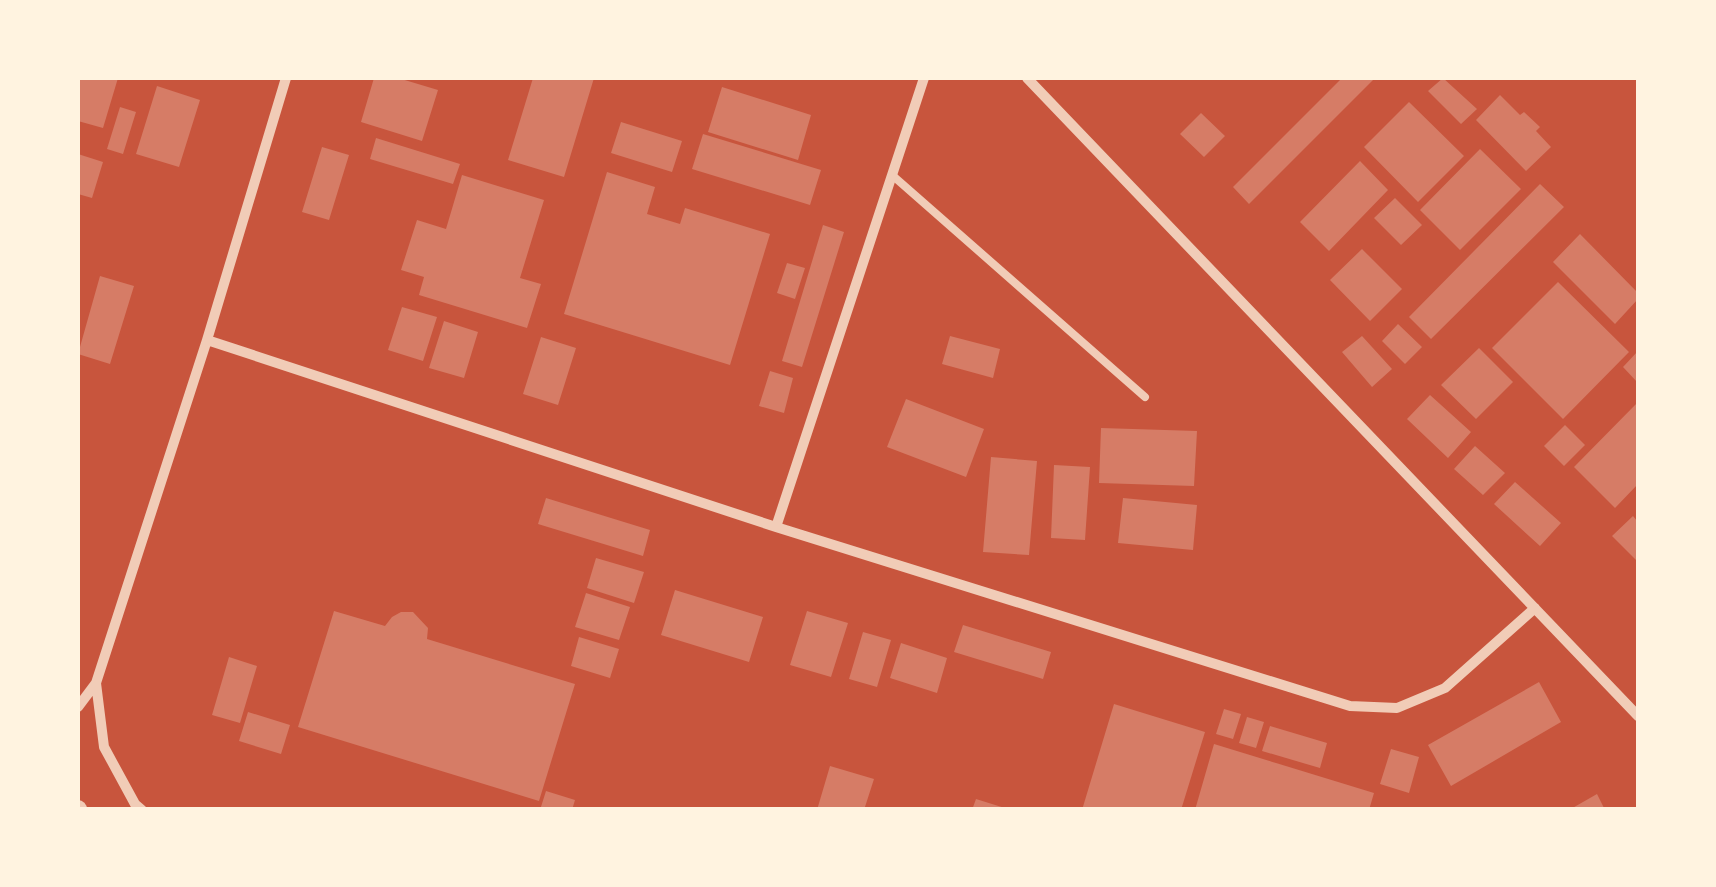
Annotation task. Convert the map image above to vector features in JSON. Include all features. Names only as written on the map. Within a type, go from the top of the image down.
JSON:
[{"type":"street","points":[[78,707],[96,683],[286,78]]},
{"type":"street","points":[[776,527],[924,78]]},
{"type":"street","points":[[1027,78],[1638,716]]},
{"type":"street","points":[[206,340],[776,527],[1350,706],[1397,708],[1445,688],[1535,608]]},
{"type":"street","points":[[96,683],[104,748],[142,810]]},
{"type":"lane","points":[[892,175],[1144,398]]},
{"type":"building","points":[[78,78],[118,78],[103,128],[78,121]]},
{"type":"building","points":[[374,78],[398,78],[438,90],[422,141],[361,122]]},
{"type":"building","points":[[533,78],[594,78],[564,177],[508,160]]},
{"type":"building","points":[[1342,78],[1375,78],[1249,204],[1233,187]]},
{"type":"building","points":[[1443,78],[1477,109],[1461,124],[1428,91]]},
{"type":"building","points":[[157,86],[200,100],[179,167],[136,154]]},
{"type":"building","points":[[722,87],[811,115],[798,160],[708,132]]},
{"type":"building","points":[[1500,95],[1520,115],[1524,112],[1540,127],[1536,131],[1551,147],[1526,171],[1476,120]]},
{"type":"building","points":[[1409,102],[1464,156],[1418,202],[1364,147]]},
{"type":"building","points":[[120,107],[136,112],[123,154],[107,149]]},
{"type":"building","points":[[1201,113],[1225,136],[1204,157],[1180,134]]},
{"type":"building","points":[[621,122],[682,141],[672,172],[611,153]]},
{"type":"building","points":[[703,134],[821,170],[810,205],[692,169]]},
{"type":"building","points":[[376,138],[460,164],[453,184],[370,159]]},
{"type":"building","points":[[322,147],[349,155],[329,220],[302,212]]},
{"type":"building","points":[[1480,149],[1521,189],[1460,250],[1420,210]]},
{"type":"building","points":[[78,154],[103,162],[92,198],[78,194]]},
{"type":"building","points":[[1360,161],[1388,190],[1329,251],[1300,222]]},
{"type":"building","points":[[607,172],[655,187],[647,214],[680,224],[685,208],[770,234],[730,365],[564,314]]},
{"type":"building","points":[[462,175],[544,200],[520,278],[541,284],[527,328],[419,295],[424,277],[401,270],[417,220],[446,229]]},
{"type":"building","points":[[1540,184],[1564,207],[1431,339],[1409,317]]},
{"type":"building","points":[[1395,198],[1422,225],[1401,245],[1374,218]]},
{"type":"building","points":[[823,225],[844,232],[802,367],[782,361]]},
{"type":"building","points":[[1580,234],[1638,293],[1638,299],[1615,324],[1553,262]]},
{"type":"building","points":[[1362,249],[1402,289],[1370,321],[1330,280]]},
{"type":"building","points":[[787,263],[805,268],[795,299],[777,293]]},
{"type":"building","points":[[100,276],[134,286],[110,364],[78,354]]},
{"type":"building","points":[[1558,282],[1629,352],[1563,419],[1492,348]]},
{"type":"building","points":[[402,307],[437,317],[423,361],[388,350]]},
{"type":"building","points":[[444,321],[478,332],[464,378],[429,368]]},
{"type":"building","points":[[1398,324],[1422,347],[1405,364],[1382,341]]},
{"type":"building","points":[[950,336],[1000,349],[993,378],[942,364]]},
{"type":"building","points":[[1362,336],[1392,369],[1372,387],[1342,352]]},
{"type":"building","points":[[541,337],[576,348],[558,405],[523,394]]},
{"type":"building","points":[[1479,348],[1513,382],[1476,419],[1441,385]]},
{"type":"building","points":[[1638,351],[1638,383],[1623,367]]},
{"type":"building","points":[[770,371],[793,378],[784,413],[759,406]]},
{"type":"building","points":[[1430,395],[1471,432],[1448,458],[1407,419]]},
{"type":"building","points":[[906,399],[984,429],[966,477],[887,447]]},
{"type":"building","points":[[1638,402],[1638,484],[1615,508],[1574,467]]},
{"type":"building","points":[[1565,425],[1585,445],[1564,466],[1544,446]]},
{"type":"building","points":[[1101,428],[1197,431],[1194,486],[1099,483]]},
{"type":"building","points":[[1475,446],[1505,473],[1483,495],[1454,469]]},
{"type":"building","points":[[991,457],[1037,461],[1029,555],[983,552]]},
{"type":"building","points":[[1054,465],[1090,467],[1085,540],[1051,538]]},
{"type":"building","points":[[1515,482],[1561,523],[1540,546],[1494,504]]},
{"type":"building","points":[[546,498],[650,530],[643,556],[538,524]]},
{"type":"building","points":[[1123,498],[1197,505],[1193,550],[1118,543]]},
{"type":"building","points":[[1633,516],[1638,522],[1638,562],[1612,536]]},
{"type":"building","points":[[596,558],[644,572],[634,603],[587,588]]},
{"type":"building","points":[[675,590],[763,617],[749,662],[661,635]]},
{"type":"building","points":[[586,593],[630,607],[619,640],[575,627]]},
{"type":"building","points":[[334,611],[385,626],[401,612],[413,612],[428,628],[427,639],[575,684],[539,801],[298,727]]},
{"type":"building","points":[[807,611],[848,623],[831,677],[790,665]]},
{"type":"building","points":[[963,625],[1051,652],[1043,679],[954,652]]},
{"type":"building","points":[[863,632],[891,640],[877,687],[849,679]]},
{"type":"building","points":[[579,637],[619,649],[610,678],[571,666]]},
{"type":"building","points":[[901,643],[947,658],[937,693],[890,678]]},
{"type":"building","points":[[229,657],[257,666],[240,723],[212,715]]},
{"type":"building","points":[[1539,682],[1561,722],[1451,786],[1428,745]]},
{"type":"building","points":[[1114,704],[1205,732],[1181,810],[1082,810]]},
{"type":"building","points":[[1224,709],[1241,714],[1233,739],[1216,734]]},
{"type":"building","points":[[248,712],[290,725],[281,754],[239,741]]},
{"type":"building","points":[[1247,717],[1264,722],[1256,748],[1239,743]]},
{"type":"building","points":[[1270,726],[1327,743],[1320,768],[1262,751]]},
{"type":"building","points":[[1214,744],[1374,793],[1369,810],[1195,810]]},
{"type":"building","points":[[1391,749],[1419,757],[1409,793],[1380,784]]},
{"type":"building","points":[[830,766],[874,779],[864,810],[817,810]]},
{"type":"building","points":[[546,791],[575,800],[572,810],[540,810]]},
{"type":"building","points":[[1597,794],[1605,810],[1569,810]]},
{"type":"building","points":[[976,799],[1008,809],[1008,810],[972,810]]}]
